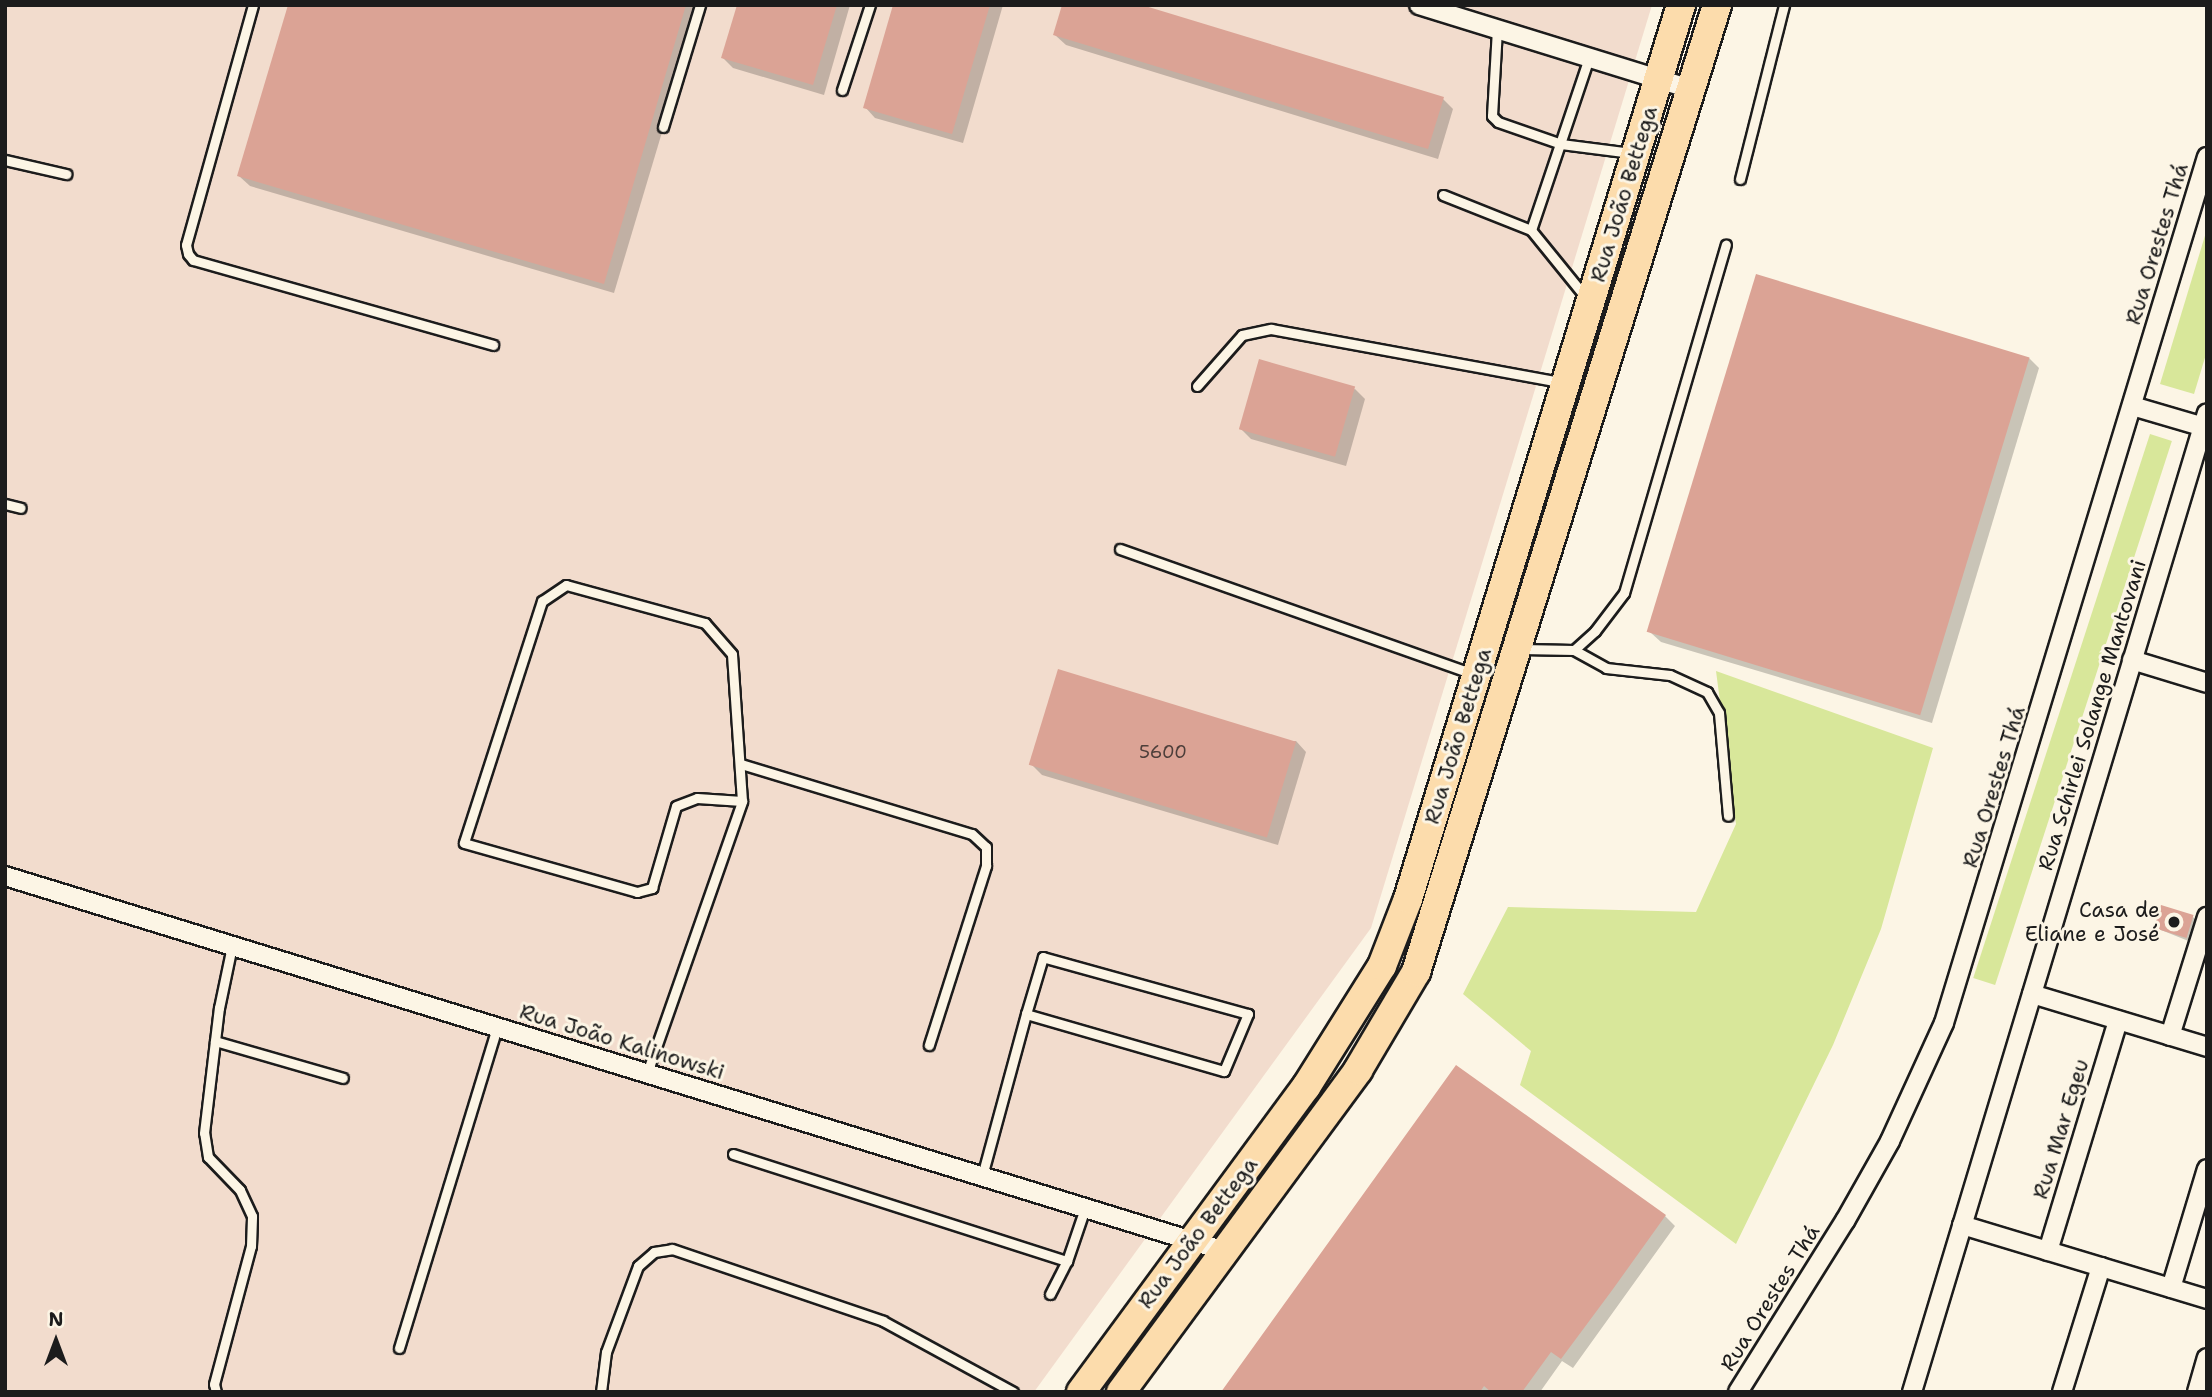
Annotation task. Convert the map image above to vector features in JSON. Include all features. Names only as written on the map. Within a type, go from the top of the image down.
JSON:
[{"type":"main road","name":"Rua João Bettega","points":[[1081,1392],[1306,1087],[1382,966],[1408,899],[1681,5]]},
{"type":"main road","name":"Rua João Bettega","points":[[1121,1392],[1358,1070],[1416,972],[1519,649],[1717,5]]},
{"type":"street","points":[[1419,5],[1691,89]]},
{"type":"street","name":"Rua Orestes Thá","points":[[1738,1392],[1794,1308],[1890,1141],[1944,1023],[2207,157]]},
{"type":"street","points":[[2132,405],[2205,423]]},
{"type":"street","name":"Rua Schirlei Solange Mantovani","points":[[1912,1392],[2205,423]]},
{"type":"street","points":[[2132,660],[2207,683]]},
{"type":"street","name":"Rua João Kalinowski","points":[[5,877],[1225,1251]]},
{"type":"street","points":[[2171,1036],[2207,917]]},
{"type":"street","points":[[2032,994],[2207,1046]]},
{"type":"street","name":"Rua Mar Egeu","points":[[2048,1251],[2118,1020]]},
{"type":"street","points":[[2171,1288],[2207,1169]]},
{"type":"street","points":[[1962,1225],[2207,1299]]},
{"type":"street","points":[[2062,1392],[2101,1267]]},
{"type":"street","points":[[2197,1392],[2207,1358]]},
{"type":"lane","points":[[253,5],[186,245],[188,254],[193,260],[493,345]]},
{"type":"lane","points":[[663,127],[700,5]]},
{"type":"lane","points":[[842,90],[870,5]]},
{"type":"lane","points":[[1740,179],[1784,5]]},
{"type":"lane","points":[[1497,29],[1492,116],[1561,144],[1636,153]]},
{"type":"lane","points":[[1531,230],[1589,58]]},
{"type":"lane","points":[[5,160],[66,174]]},
{"type":"lane","points":[[1443,195],[1531,230],[1590,303]]},
{"type":"lane","points":[[1574,650],[1595,631],[1624,593],[1726,245]]},
{"type":"lane","points":[[1197,386],[1242,335],[1271,329],[1566,383]]},
{"type":"lane","points":[[5,504],[21,508]]},
{"type":"lane","points":[[1121,550],[1476,675]]},
{"type":"lane","points":[[647,1073],[742,801],[732,654],[705,624],[566,585],[542,601],[464,843],[637,892],[652,888],[676,806],[697,798],[742,801]]},
{"type":"lane","points":[[1519,649],[1574,650],[1606,668],[1670,675],[1707,692],[1718,713],[1728,816]]},
{"type":"lane","points":[[741,764],[972,834],[986,847],[986,866],[929,1045]]},
{"type":"lane","points":[[216,1392],[214,1384],[251,1246],[252,1216],[240,1190],[208,1157],[204,1133],[215,1041],[232,946]]},
{"type":"lane","points":[[982,1176],[1026,1013],[1043,957],[1248,1014],[1224,1071],[1026,1013]]},
{"type":"lane","points":[[399,1348],[497,1027]]},
{"type":"lane","points":[[215,1041],[343,1078]]},
{"type":"lane","points":[[733,1154],[1067,1261]]},
{"type":"lane","points":[[1050,1294],[1067,1261],[1085,1208]]},
{"type":"lane","points":[[601,1392],[606,1352],[638,1266],[654,1252],[672,1249],[883,1321],[1013,1392]]},
{"type":"shaded area","points":[[5,5],[1652,5],[1371,928],[1034,1392],[5,1392]]},
{"type":"green space","points":[[2207,229],[2207,351],[2194,394],[2160,384]]},
{"type":"green space","points":[[2150,434],[2172,441],[1995,985],[1973,978]]},
{"type":"green space","points":[[1716,671],[1933,748],[1881,929],[1833,1045],[1736,1244],[1520,1085],[1531,1051],[1463,994],[1508,907],[1696,912],[1736,824]]},
{"type":"building","points":[[288,5],[686,5],[604,284],[237,176]]},
{"type":"building","points":[[737,5],[837,5],[813,85],[721,58]]},
{"type":"building","points":[[893,5],[990,5],[952,134],[863,108]]},
{"type":"building","points":[[1062,5],[1142,5],[1444,97],[1428,149],[1053,35]]},
{"type":"building","points":[[1756,274],[2030,358],[1920,715],[1647,632]]},
{"type":"building","points":[[1259,359],[1355,387],[1335,457],[1239,429]]},
{"type":"building","points":[[1058,669],[1296,742],[1267,837],[1029,765]]},
{"type":"building","name":"Casa de Eliane e José","points":[[2161,905],[2194,915],[2186,938],[2154,928]]},
{"type":"building","points":[[1456,1065],[1666,1215],[1613,1289],[1561,1359],[1551,1352],[1522,1392],[1491,1392],[1484,1386],[1480,1392],[1221,1392]]},
{"type":"place","name":"Casa de Eliane e José","points":[[2174,922]]}]
